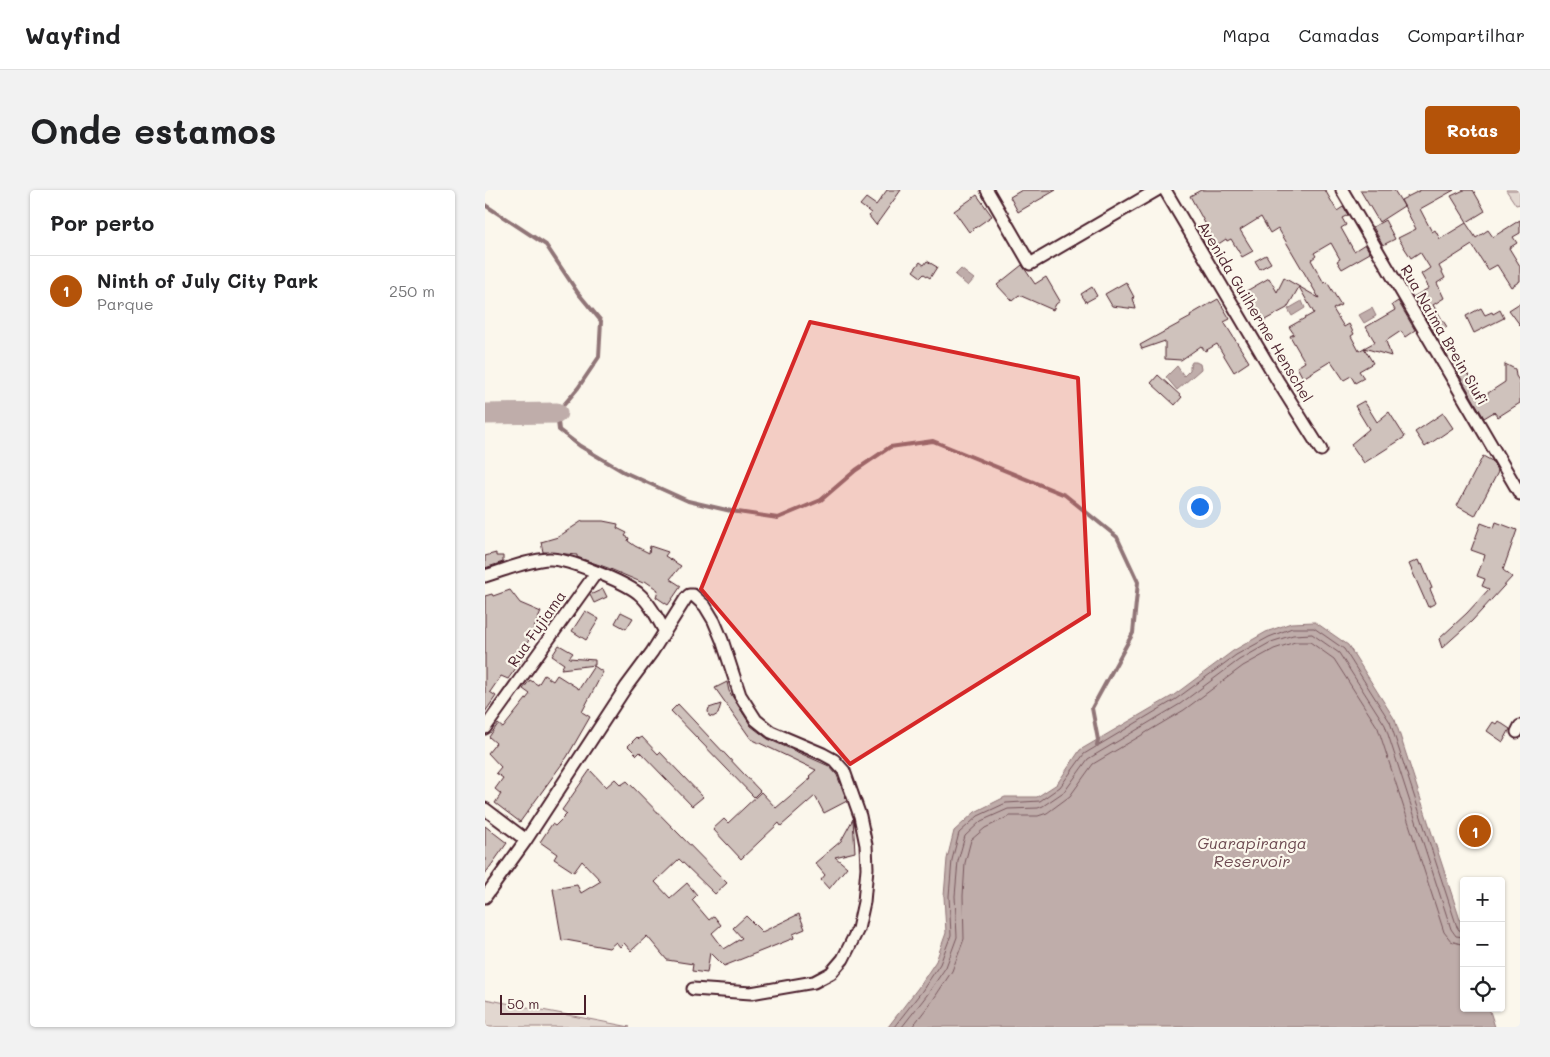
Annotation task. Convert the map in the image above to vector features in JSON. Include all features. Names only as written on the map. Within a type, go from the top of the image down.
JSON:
[{"type":"street","points":[[987,190],[1030,264],[1157,190]]},
{"type":"street","name":"Avenida Guilherme Henschel","points":[[1165,190],[1279,383],[1321,450]]},
{"type":"street","name":"Rua Naima Brein Siufi","points":[[1343,190],[1520,494]]},
{"type":"street","points":[[485,576],[546,559],[572,562],[633,590],[643,598],[665,632]]},
{"type":"street","name":"Rua Fujiama","points":[[485,728],[596,572]]},
{"type":"street","points":[[485,897],[526,840],[626,687],[691,594],[698,598],[705,606],[714,621],[737,689],[756,720],[771,732],[823,754],[840,766],[847,779],[860,816],[866,845],[867,868],[865,894],[858,929],[843,959],[831,973],[814,982],[751,993],[693,989]]},
{"type":"street","points":[[485,810],[526,840]]},
{"type":"highlighted area","points":[[810,322],[1078,378],[1089,614],[850,764],[701,589]]},
{"type":"shaded area","points":[[1506,190],[1520,190],[1520,204],[1516,205]]},
{"type":"shaded area","points":[[485,999],[630,1027],[485,1027]]},
{"type":"water","points":[[961,269],[974,279],[968,286],[955,275]]},
{"type":"water","points":[[1302,301],[1305,308],[1292,316],[1288,309]]},
{"type":"water","points":[[1372,308],[1376,316],[1364,323],[1359,315]]},
{"type":"water","points":[[1192,362],[1200,364],[1201,369],[1177,390],[1166,377],[1177,366],[1184,376],[1190,370]]},
{"type":"water","name":"Guarapiranga Reservoir","points":[[1315,622],[1348,645],[1395,720],[1460,920],[1460,1012],[1490,1012],[1495,1027],[888,1027],[936,961],[946,933],[944,896],[947,859],[954,831],[975,812],[1005,797],[1037,797],[1057,784],[1080,750],[1174,695],[1233,651],[1266,632],[1291,623]]},
{"type":"building","points":[[887,190],[901,190],[876,225],[869,216],[871,213],[860,205],[866,198],[876,205]]},
{"type":"building","points":[[1022,190],[1056,190],[1018,212],[1010,197]]},
{"type":"building","points":[[1201,190],[1325,190],[1337,211],[1343,207],[1348,215],[1342,218],[1346,225],[1341,228],[1354,251],[1365,244],[1370,253],[1342,269],[1337,261],[1340,259],[1331,243],[1314,253],[1316,256],[1311,260],[1324,283],[1327,282],[1341,305],[1333,309],[1344,327],[1349,324],[1354,334],[1351,336],[1359,351],[1364,348],[1373,363],[1359,371],[1364,378],[1355,383],[1351,376],[1344,380],[1331,361],[1303,378],[1297,367],[1305,362],[1290,336],[1294,334],[1289,327],[1314,313],[1299,287],[1287,308],[1263,321],[1256,307],[1253,309],[1243,293],[1269,278],[1277,292],[1284,278],[1319,298],[1278,228],[1270,233],[1261,217],[1240,230],[1253,251],[1242,257],[1231,239],[1227,241],[1226,239],[1217,245],[1190,196]]},
{"type":"building","points":[[1360,190],[1394,190],[1404,206],[1379,222]]},
{"type":"building","points":[[1421,190],[1454,190],[1420,209],[1432,232],[1435,230],[1440,239],[1466,223],[1476,238],[1488,230],[1493,237],[1520,220],[1520,233],[1513,237],[1517,243],[1509,248],[1520,266],[1520,281],[1511,287],[1497,265],[1488,270],[1472,245],[1439,266],[1445,278],[1437,283],[1444,298],[1433,305],[1447,327],[1435,334],[1413,297],[1429,288],[1421,274],[1430,268],[1420,252],[1411,258],[1398,238],[1416,229],[1401,200]]},
{"type":"building","points":[[1464,190],[1473,190],[1485,211],[1467,222],[1451,196]]},
{"type":"building","points":[[977,195],[992,216],[969,232],[954,211]]},
{"type":"building","points":[[1385,220],[1395,239],[1383,245],[1373,227]]},
{"type":"building","points":[[1266,255],[1271,263],[1260,269],[1255,261]]},
{"type":"building","points":[[927,261],[937,267],[930,278],[924,274],[921,277],[913,271],[920,262],[924,265]]},
{"type":"building","points":[[1022,265],[1035,284],[1046,277],[1060,301],[1053,310],[1019,295],[1012,301],[997,285]]},
{"type":"building","points":[[1126,282],[1134,297],[1136,309],[1112,306],[1105,294]]},
{"type":"building","points":[[1092,287],[1097,296],[1086,302],[1081,294]]},
{"type":"building","points":[[1218,299],[1230,319],[1224,322],[1249,362],[1234,372],[1217,344],[1205,351],[1201,346],[1181,360],[1165,359],[1165,341],[1142,349],[1140,345],[1191,317],[1190,315]]},
{"type":"building","points":[[1398,301],[1415,330],[1405,337],[1401,331],[1386,341],[1391,356],[1364,348],[1375,342],[1366,327],[1395,310],[1392,305]]},
{"type":"building","points":[[1520,303],[1520,325],[1509,310]]},
{"type":"building","points":[[1481,308],[1485,315],[1492,312],[1493,314],[1500,310],[1504,318],[1474,333],[1466,316]]},
{"type":"building","points":[[1460,362],[1482,397],[1505,382],[1505,364],[1515,369],[1516,376],[1520,382],[1520,403],[1498,417],[1494,412],[1484,418],[1454,366]]},
{"type":"building","points":[[1158,375],[1182,397],[1175,405],[1151,383]]},
{"type":"building","points":[[1364,401],[1377,422],[1389,412],[1405,437],[1364,463],[1351,444],[1369,429],[1355,406]]},
{"type":"building","points":[[1443,413],[1453,428],[1425,447],[1415,432]]},
{"type":"building","points":[[1483,456],[1492,461],[1498,472],[1475,516],[1457,506]]},
{"type":"building","points":[[582,521],[603,521],[618,524],[617,528],[627,533],[625,536],[629,538],[628,541],[635,546],[649,553],[650,546],[668,552],[665,556],[681,566],[670,579],[681,586],[668,605],[656,597],[658,590],[645,581],[643,583],[577,557],[577,555],[543,552],[541,542],[558,537]]},
{"type":"building","points":[[1496,522],[1517,530],[1503,570],[1512,577],[1472,621],[1442,648],[1439,639],[1489,589],[1482,586],[1485,579],[1477,576],[1485,555],[1471,550],[1481,523],[1494,528]]},
{"type":"building","points":[[496,553],[496,556],[503,556],[503,562],[485,568],[485,556]]},
{"type":"building","points":[[1418,560],[1420,565],[1422,564],[1436,603],[1428,607],[1409,564]]},
{"type":"building","points":[[603,589],[607,597],[594,603],[590,595]]},
{"type":"building","points":[[510,590],[520,603],[541,612],[527,644],[529,645],[525,652],[527,653],[508,679],[501,676],[490,692],[496,696],[485,712],[485,596],[492,594],[493,596]]},
{"type":"building","points":[[585,611],[599,619],[586,640],[572,631]]},
{"type":"building","points":[[621,612],[633,618],[626,629],[615,623]]},
{"type":"building","points":[[559,645],[573,653],[569,658],[595,660],[595,665],[561,669],[564,664],[552,656]]},
{"type":"building","points":[[594,666],[603,672],[582,712],[590,717],[567,757],[520,822],[495,803],[501,794],[495,789],[503,778],[496,773],[501,767],[488,753],[496,743],[489,737],[498,724],[503,728],[530,694],[523,689],[530,680],[538,685],[544,675],[553,681],[557,675],[579,689]]},
{"type":"building","points":[[727,682],[729,691],[751,726],[768,739],[829,766],[837,775],[847,801],[824,813],[815,796],[781,826],[779,823],[741,859],[713,829],[724,819],[728,823],[761,792],[776,808],[811,778],[809,776],[816,770],[751,739],[715,688]]},
{"type":"building","points":[[678,704],[760,791],[754,797],[671,711]]},
{"type":"building","points":[[721,704],[718,714],[713,717],[709,716],[709,708]]},
{"type":"building","points":[[1498,721],[1510,729],[1503,742],[1487,731],[1493,722],[1496,724]]},
{"type":"building","points":[[637,737],[639,739],[642,737],[658,754],[660,752],[703,797],[692,806],[640,752],[637,755],[628,746]]},
{"type":"building","points":[[590,770],[606,787],[615,779],[621,785],[627,781],[727,883],[715,894],[679,859],[655,882],[670,898],[687,883],[697,895],[692,900],[709,920],[714,916],[721,925],[712,933],[724,949],[742,938],[733,928],[746,916],[762,932],[799,914],[805,929],[793,934],[794,938],[724,966],[710,952],[707,973],[692,971],[693,964],[667,960],[647,936],[631,951],[624,943],[620,947],[616,942],[609,948],[566,940],[562,941],[553,889],[577,885],[581,893],[601,881],[582,861],[574,872],[554,859],[557,854],[540,842],[552,824],[555,826],[567,814],[562,810]]},
{"type":"building","points":[[853,819],[855,852],[835,857],[847,867],[829,889],[821,880],[825,875],[815,863],[841,841]]},
{"type":"building","points":[[485,826],[507,843],[485,874]]},
{"type":"waterway","points":[[485,205],[546,245],[578,293],[601,321],[599,357],[578,388],[557,413],[559,430],[580,446],[624,472],[688,501],[731,511],[778,518],[821,500],[856,470],[890,447],[933,441],[1065,495],[1117,537],[1138,582],[1133,633],[1092,708],[1098,740],[1097,745]]},
{"type":"waterway","points":[[485,414],[557,413]]},
{"type":"place","name":"Ninth of July City Park","points":[[1475,831]]}]
